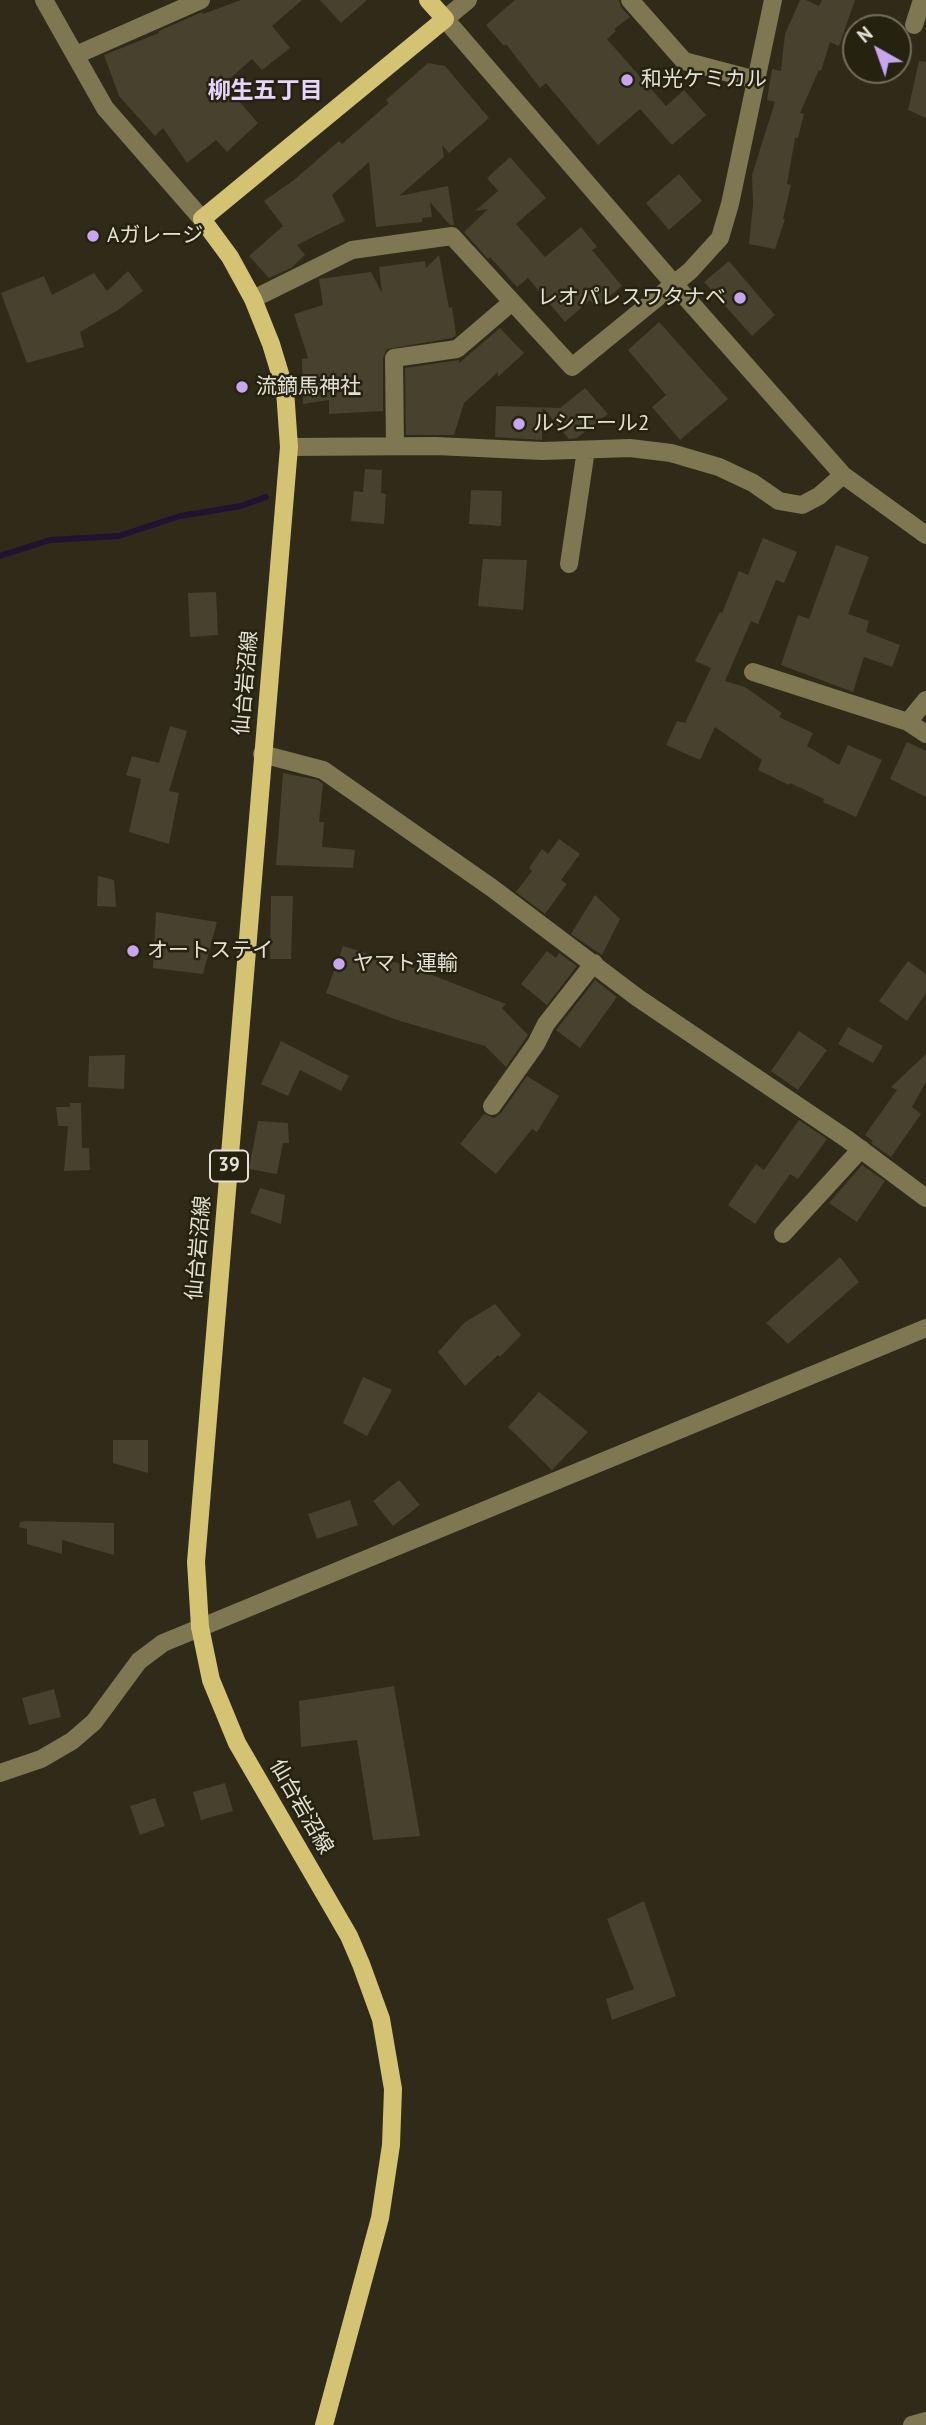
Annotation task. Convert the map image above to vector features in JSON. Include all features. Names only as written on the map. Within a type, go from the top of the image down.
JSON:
[{"type":"main road","points":[[202,219],[445,19],[428,0]]},
{"type":"main road","name":"仙台岩沼線","points":[[202,219],[230,257],[253,299],[271,344],[285,390],[289,447],[197,1562],[200,1627],[211,1680],[237,1743],[342,1924],[361,1964],[381,2019],[393,2089],[391,2145],[380,2218],[324,2425]]},
{"type":"street","points":[[44,0],[106,107],[202,219]]},
{"type":"street","points":[[76,55],[201,0]]},
{"type":"street","points":[[468,0],[445,19],[674,284],[844,475],[926,535]]},
{"type":"street","points":[[630,0],[684,61],[756,80]]},
{"type":"street","points":[[253,299],[352,250],[452,236],[572,367],[674,284],[720,239],[730,204],[773,0]]},
{"type":"street","points":[[914,25],[922,0]]},
{"type":"street","points":[[395,445],[394,358],[457,349],[512,302]]},
{"type":"street","points":[[289,447],[395,445],[543,451],[629,448],[671,453],[719,467],[753,483],[779,501],[802,505],[844,475]]},
{"type":"street","points":[[569,564],[586,450]]},
{"type":"street","points":[[753,673],[908,722],[926,734]]},
{"type":"street","points":[[908,722],[926,700]]},
{"type":"street","points":[[262,754],[323,770],[492,888],[638,998],[861,1149],[926,1198]]},
{"type":"street","points":[[492,1106],[536,1044],[546,1024],[594,963]]},
{"type":"street","points":[[783,1234],[861,1149]]},
{"type":"street","points":[[0,1773],[41,1759],[72,1741],[94,1722],[139,1661],[163,1643],[926,1328]]},
{"type":"street","points":[[912,2425],[926,2421]]},
{"type":"building","points":[[241,0],[302,0],[272,26],[290,48],[262,70],[252,59],[224,84],[258,123],[227,152],[216,140],[187,163],[163,128],[155,136],[119,96],[104,55],[202,12],[203,14]]},
{"type":"building","points":[[320,0],[367,0],[341,23]]},
{"type":"building","points":[[515,0],[619,0],[621,7],[630,17],[614,29],[616,31],[607,39],[666,106],[684,90],[706,115],[672,145],[640,109],[598,145],[546,83],[540,88],[506,44],[504,46],[486,25]]},
{"type":"building","points":[[800,0],[819,6],[822,0],[855,0],[850,14],[842,14],[842,37],[839,46],[830,42],[821,71],[819,70],[800,113],[804,114],[798,138],[795,138],[787,184],[791,185],[785,219],[775,249],[749,244],[753,204],[752,175],[775,102],[767,100],[772,69],[781,71],[785,34]]},
{"type":"building","points":[[919,61],[926,62],[926,118],[908,110]]},
{"type":"building","points":[[428,63],[445,66],[489,118],[449,153],[442,145],[444,157],[399,196],[448,186],[454,225],[450,225],[430,202],[432,217],[422,218],[422,222],[376,227],[369,162],[332,195],[345,221],[297,245],[305,255],[291,268],[269,278],[249,256],[283,226],[264,201],[294,180],[339,141],[342,144],[389,103],[386,100]]},
{"type":"building","points":[[510,157],[546,198],[516,224],[545,257],[581,227],[597,247],[592,250],[622,286],[596,307],[590,300],[565,322],[528,278],[517,287],[464,232],[488,209],[475,211],[498,191],[487,178]]},
{"type":"building","points":[[679,174],[702,201],[669,230],[646,203]]},
{"type":"building","points":[[439,255],[456,335],[452,338],[387,349],[383,358],[383,411],[329,414],[329,400],[303,404],[302,359],[308,358],[294,314],[323,305],[319,279],[371,272],[382,293],[379,267],[425,261],[426,268]]},
{"type":"building","name":"レオパレスワタナベ","points":[[729,261],[775,315],[752,336],[704,282]]},
{"type":"building","points":[[128,271],[143,291],[118,310],[80,332],[84,347],[27,363],[1,293],[44,276],[52,295],[94,273],[107,291]]},
{"type":"building","points":[[659,322],[728,399],[680,440],[652,407],[666,395],[628,350]]},
{"type":"building","points":[[500,328],[524,353],[464,403],[454,435],[406,435],[405,368],[459,360],[459,363]]},
{"type":"building","points":[[585,388],[608,414],[577,438],[569,439],[543,408],[542,440],[495,437],[496,406],[560,408]]},
{"type":"building","points":[[365,469],[382,470],[381,493],[386,494],[384,524],[351,521],[354,491],[363,492]]},
{"type":"building","points":[[471,490],[502,491],[501,526],[469,524]]},
{"type":"building","points":[[763,538],[797,552],[784,583],[776,580],[758,624],[751,621],[725,681],[745,687],[782,713],[779,717],[813,733],[807,746],[839,765],[848,745],[882,760],[856,817],[823,802],[824,799],[758,770],[762,760],[715,727],[700,760],[666,745],[677,721],[685,723],[711,668],[695,661],[720,612],[722,613],[739,571],[748,575]]},
{"type":"building","points":[[836,545],[869,557],[848,614],[869,621],[866,632],[900,645],[892,667],[864,657],[853,692],[781,665],[798,615],[809,619]]},
{"type":"building","points":[[483,559],[527,560],[523,610],[478,606]]},
{"type":"building","points":[[216,592],[218,635],[190,637],[188,593]]},
{"type":"building","points":[[170,726],[187,731],[169,791],[179,793],[169,844],[129,832],[141,779],[126,775],[132,756],[159,763]]},
{"type":"building","points":[[907,742],[926,751],[926,797],[890,779]]},
{"type":"building","points":[[283,773],[318,780],[323,784],[319,822],[324,822],[322,847],[355,850],[353,868],[276,865]]},
{"type":"building","points":[[559,839],[580,854],[561,880],[567,884],[545,914],[516,892],[532,871],[529,868],[542,849],[548,854]]},
{"type":"building","points":[[98,876],[114,880],[116,907],[97,906]]},
{"type":"building","points":[[595,895],[620,919],[602,955],[571,934]]},
{"type":"building","points":[[271,896],[293,896],[291,959],[270,959]]},
{"type":"building","points":[[156,912],[217,922],[203,974],[153,968]]},
{"type":"building","points":[[343,946],[417,969],[506,1004],[502,1008],[528,1035],[506,1067],[485,1046],[397,1020],[326,993]]},
{"type":"building","points":[[547,951],[556,958],[559,953],[577,966],[547,1005],[521,984]]},
{"type":"building","points":[[908,961],[926,974],[926,993],[907,1021],[879,1001]]},
{"type":"building","points":[[595,980],[617,997],[580,1048],[556,1030]]},
{"type":"building","points":[[848,1027],[883,1046],[873,1063],[838,1044]]},
{"type":"building","points":[[799,1031],[827,1050],[798,1090],[771,1071]]},
{"type":"building","points":[[281,1041],[349,1076],[341,1091],[300,1070],[288,1096],[261,1084]]},
{"type":"building","points":[[926,1054],[926,1082],[912,1107],[921,1114],[891,1157],[871,1143],[873,1141],[865,1135],[897,1090],[891,1087]]},
{"type":"building","points":[[125,1055],[124,1089],[88,1087],[89,1056]]},
{"type":"building","points":[[527,1076],[559,1096],[537,1132],[532,1129],[496,1174],[460,1144],[484,1114],[494,1118],[501,1113]]},
{"type":"building","points":[[70,1103],[81,1103],[82,1148],[89,1148],[90,1170],[64,1171],[68,1126],[58,1126],[56,1107],[70,1107]]},
{"type":"building","points":[[799,1120],[827,1139],[798,1179],[790,1174],[755,1224],[728,1205],[756,1164],[764,1170]]},
{"type":"building","points":[[258,1121],[288,1123],[289,1143],[283,1143],[277,1174],[249,1169]]},
{"type":"building","points":[[862,1165],[885,1181],[857,1222],[829,1203]]},
{"type":"building","points":[[260,1188],[285,1195],[281,1224],[250,1213]]},
{"type":"building","points":[[840,1257],[859,1282],[788,1344],[766,1323]]},
{"type":"building","points":[[495,1304],[521,1335],[500,1357],[498,1355],[465,1386],[438,1352],[464,1323]]},
{"type":"building","points":[[363,1377],[392,1390],[367,1436],[343,1423]]},
{"type":"building","points":[[539,1392],[588,1432],[552,1470],[508,1427]]},
{"type":"building","points":[[113,1440],[148,1440],[148,1473],[113,1463]]},
{"type":"building","points":[[399,1480],[420,1505],[393,1526],[373,1501]]},
{"type":"building","points":[[350,1500],[358,1525],[317,1539],[308,1514]]},
{"type":"building","points":[[20,1522],[114,1523],[114,1555],[62,1540],[62,1554],[27,1544],[27,1529],[19,1527]]},
{"type":"building","points":[[394,1686],[420,1836],[373,1840],[357,1740],[301,1747],[299,1701]]},
{"type":"building","points":[[54,1689],[61,1717],[29,1725],[22,1698]]},
{"type":"building","points":[[225,1783],[233,1811],[201,1820],[193,1792]]},
{"type":"building","points":[[155,1798],[165,1826],[140,1835],[130,1806]]},
{"type":"building","points":[[644,1901],[676,1996],[612,2020],[606,1999],[634,1989],[607,1919]]},
{"type":"waterway","points":[[0,556],[50,540],[119,536],[180,516],[241,506],[266,497]]},
{"type":"place","name":"和光ケミカル","points":[[627,80]]},
{"type":"place","name":"Aガレージ","points":[[93,236]]},
{"type":"place","name":"レオパレスワタナベ","points":[[740,298]]},
{"type":"place","name":"流鏑馬神社","points":[[242,387]]},
{"type":"place","name":"ルシエール2","points":[[519,424]]},
{"type":"place","name":"オートステイ","points":[[133,951]]},
{"type":"place","name":"ヤマト運輸","points":[[339,964]]},
{"type":"district","name":"柳生五丁目","points":[[265,91]]}]
